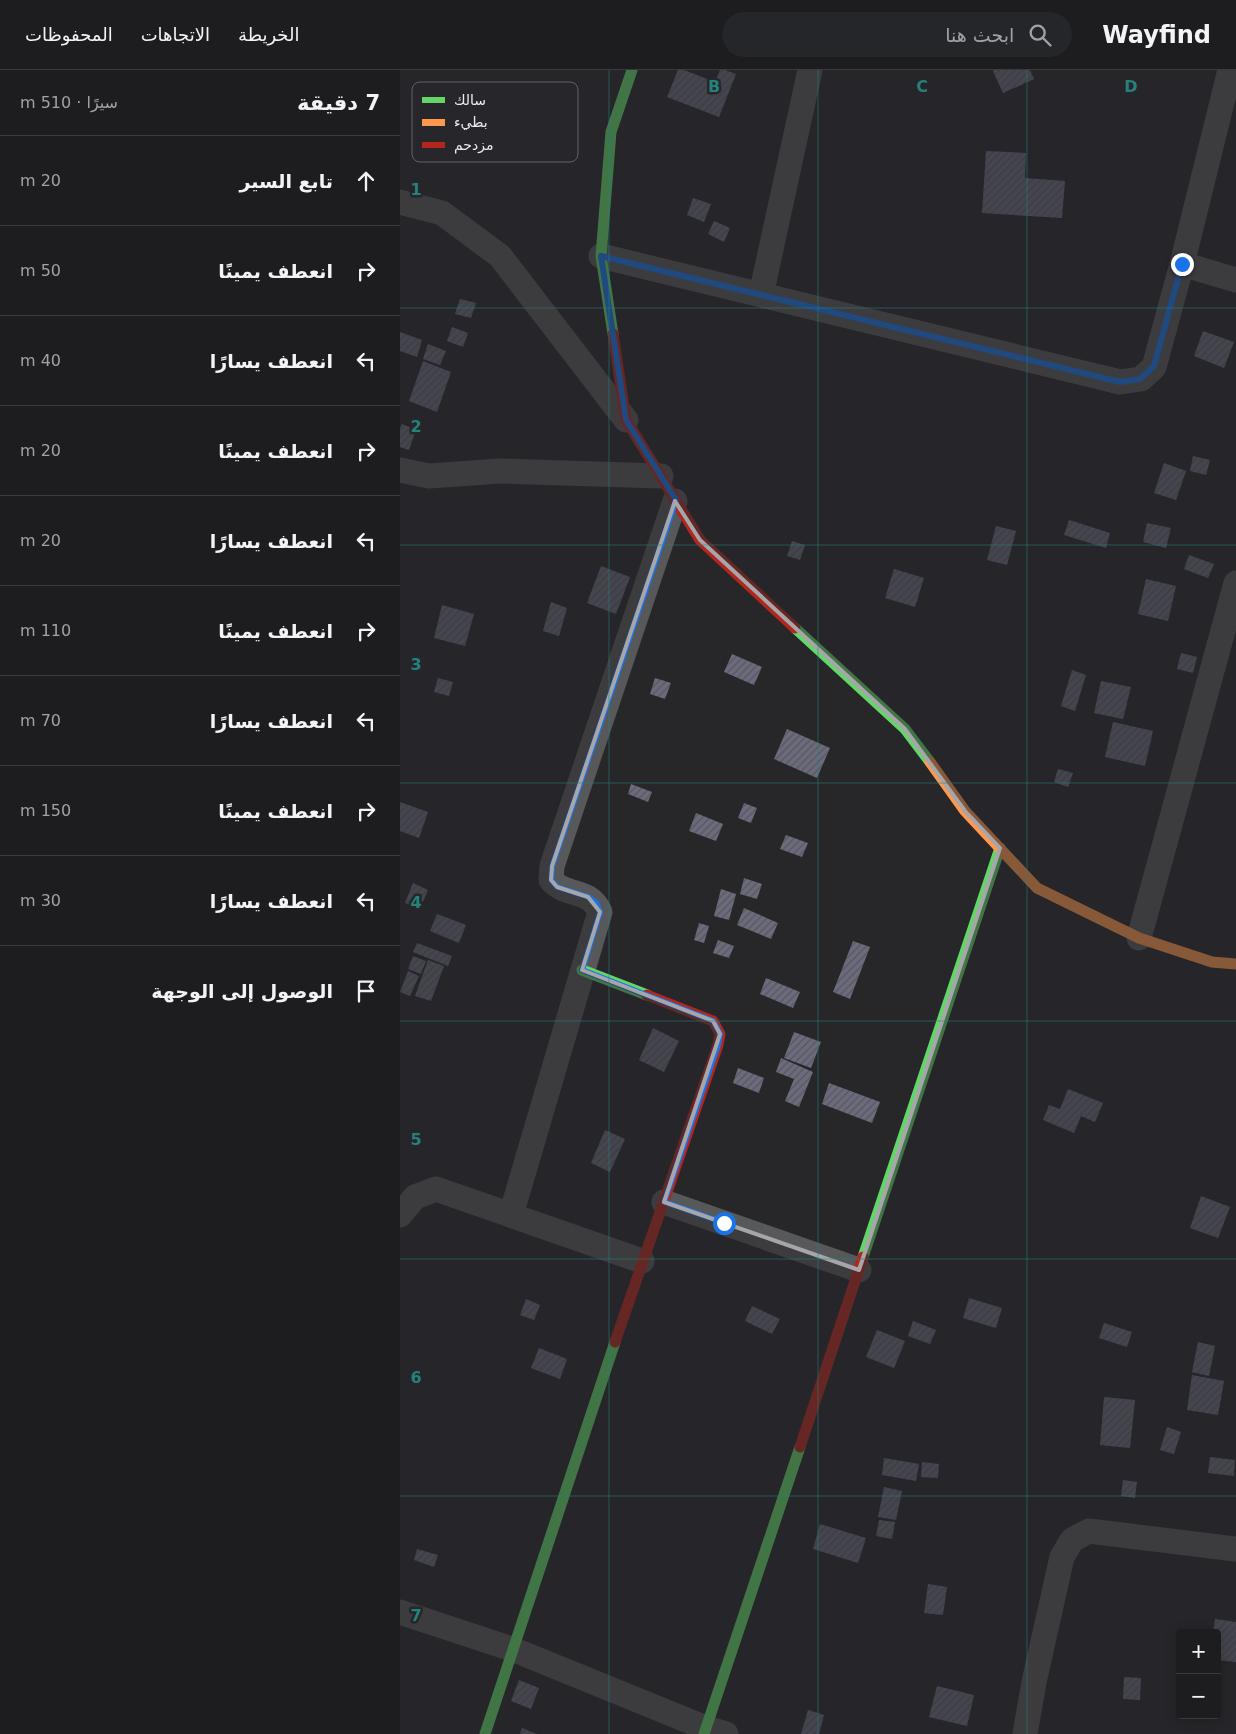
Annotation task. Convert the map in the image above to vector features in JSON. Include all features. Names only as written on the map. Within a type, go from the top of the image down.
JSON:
[{"type":"street","points":[[626,420],[601,256],[611,132],[632,70]]},
{"type":"street","points":[[761,295],[810,70]]},
{"type":"street","points":[[601,256],[1120,382],[1140,379],[1154,366],[1182,264],[1230,70]]},
{"type":"street","points":[[400,202],[442,213],[500,256],[626,420],[700,540],[905,730],[965,811],[1038,888],[1139,938],[1212,962],[1236,964]]},
{"type":"street","points":[[1182,264],[1236,280]]},
{"type":"street","points":[[400,470],[429,476],[500,471],[661,476]]},
{"type":"street","points":[[511,1215],[600,912],[596,903],[588,897],[557,887],[551,880],[552,866],[676,500]]},
{"type":"street","points":[[1139,938],[1236,583]]},
{"type":"street","points":[[400,1612],[512,1649],[712,1732],[859,1270],[1000,848]]},
{"type":"street","points":[[485,1734],[653,1228],[664,1202],[718,1045],[720,1034],[713,1021],[582,970]]},
{"type":"street","points":[[400,1215],[415,1198],[436,1189],[642,1261]]},
{"type":"street","points":[[664,1202],[859,1270]]},
{"type":"street","points":[[1025,1734],[1034,1682],[1062,1556],[1072,1540],[1089,1531],[1236,1549]]},
{"type":"highlighted area","points":[[675,501],[700,540],[905,729],[965,811],[1000,848],[859,1270],[664,1202],[720,1034],[713,1021],[582,970],[600,912],[588,897],[557,887],[551,880],[552,866]]},
{"type":"building","points":[[678,70],[684,70],[715,82],[720,70],[736,74],[719,117],[667,97]]},
{"type":"building","points":[[994,70],[1030,70],[1034,79],[1003,93]]},
{"type":"building","points":[[986,151],[1026,153],[1025,178],[1065,181],[1062,218],[982,213]]},
{"type":"building","points":[[693,198],[711,204],[704,222],[687,215]]},
{"type":"building","points":[[714,221],[730,228],[724,242],[708,234]]},
{"type":"building","points":[[460,299],[476,303],[471,318],[455,314]]},
{"type":"building","points":[[452,327],[468,333],[463,347],[447,341]]},
{"type":"building","points":[[1203,331],[1234,342],[1224,368],[1194,356]]},
{"type":"building","points":[[400,332],[422,340],[417,357],[400,351]]},
{"type":"building","points":[[428,344],[446,351],[440,365],[423,359]]},
{"type":"building","points":[[423,361],[451,372],[437,412],[409,401]]},
{"type":"building","points":[[402,424],[416,430],[409,450],[400,447],[400,428]]},
{"type":"building","points":[[1193,456],[1210,460],[1206,475],[1190,471]]},
{"type":"building","points":[[1164,463],[1186,471],[1176,500],[1154,493]]},
{"type":"building","points":[[1069,520],[1110,533],[1106,548],[1064,535]]},
{"type":"building","points":[[1147,523],[1171,528],[1166,548],[1143,542]]},
{"type":"building","points":[[996,526],[1016,531],[1007,565],[987,560]]},
{"type":"building","points":[[792,541],[805,545],[800,560],[787,556]]},
{"type":"building","points":[[1189,555],[1214,564],[1208,578],[1184,569]]},
{"type":"building","points":[[601,566],[630,577],[616,614],[587,603]]},
{"type":"building","points":[[894,569],[924,578],[915,607],[885,598]]},
{"type":"building","points":[[1146,579],[1176,586],[1168,621],[1138,614]]},
{"type":"building","points":[[551,602],[567,608],[559,636],[543,631]]},
{"type":"building","points":[[442,605],[474,614],[465,646],[434,638]]},
{"type":"building","points":[[1181,653],[1197,657],[1193,673],[1177,669]]},
{"type":"building","points":[[732,654],[762,667],[754,685],[724,672]]},
{"type":"building","points":[[1072,670],[1086,675],[1075,711],[1061,706]]},
{"type":"building","points":[[438,678],[453,682],[449,696],[434,692]]},
{"type":"building","points":[[655,678],[671,683],[665,699],[650,694]]},
{"type":"building","points":[[1101,681],[1131,687],[1123,719],[1094,713]]},
{"type":"building","points":[[1113,722],[1153,731],[1145,766],[1105,757]]},
{"type":"building","points":[[787,729],[830,748],[817,778],[774,759]]},
{"type":"building","points":[[1058,769],[1073,773],[1068,787],[1054,782]]},
{"type":"building","points":[[631,784],[652,792],[648,802],[628,794]]},
{"type":"building","points":[[400,802],[428,812],[419,838],[400,831]]},
{"type":"building","points":[[744,803],[757,808],[751,823],[738,818]]},
{"type":"building","points":[[696,813],[723,824],[716,841],[689,831]]},
{"type":"building","points":[[786,835],[808,843],[802,857],[780,849]]},
{"type":"building","points":[[744,878],[762,884],[757,899],[740,894]]},
{"type":"building","points":[[413,883],[428,890],[420,909],[405,903]]},
{"type":"building","points":[[721,889],[736,894],[729,920],[714,916]]},
{"type":"building","points":[[744,908],[778,923],[771,939],[737,925]]},
{"type":"building","points":[[437,914],[466,925],[459,943],[430,931]]},
{"type":"building","points":[[699,923],[709,926],[704,943],[694,940]]},
{"type":"building","points":[[718,940],[734,946],[729,958],[713,953]]},
{"type":"building","points":[[853,941],[870,947],[850,999],[833,992]]},
{"type":"building","points":[[417,943],[452,956],[448,966],[413,952]]},
{"type":"building","points":[[413,956],[426,961],[421,974],[408,969]]},
{"type":"building","points":[[428,960],[444,966],[431,1001],[415,996]]},
{"type":"building","points":[[408,971],[419,976],[410,996],[400,992]]},
{"type":"building","points":[[766,978],[800,992],[793,1008],[760,994]]},
{"type":"building","points":[[653,1028],[679,1041],[664,1072],[639,1060]]},
{"type":"building","points":[[794,1032],[821,1042],[811,1068],[784,1058]]},
{"type":"building","points":[[781,1058],[813,1072],[799,1107],[785,1101],[794,1079],[776,1072]]},
{"type":"building","points":[[738,1068],[764,1078],[759,1093],[733,1083]]},
{"type":"building","points":[[829,1083],[880,1102],[872,1123],[822,1104]]},
{"type":"building","points":[[1068,1089],[1103,1103],[1095,1122],[1081,1116],[1074,1133],[1043,1120],[1049,1105],[1060,1109]]},
{"type":"building","points":[[605,1130],[625,1139],[610,1172],[591,1163]]},
{"type":"building","points":[[1201,1196],[1230,1207],[1218,1238],[1190,1228]]},
{"type":"building","points":[[969,1298],[1002,1308],[996,1328],[963,1318]]},
{"type":"building","points":[[526,1299],[540,1305],[534,1320],[520,1315]]},
{"type":"building","points":[[752,1306],[780,1319],[772,1334],[745,1321]]},
{"type":"building","points":[[913,1321],[936,1330],[930,1344],[908,1336]]},
{"type":"building","points":[[1104,1323],[1132,1332],[1127,1347],[1099,1338]]},
{"type":"building","points":[[877,1330],[905,1341],[894,1368],[866,1357]]},
{"type":"building","points":[[1198,1342],[1215,1346],[1209,1376],[1192,1372]]},
{"type":"building","points":[[539,1348],[567,1359],[560,1379],[531,1368]]},
{"type":"building","points":[[1192,1375],[1224,1381],[1218,1415],[1187,1410]]},
{"type":"building","points":[[1104,1397],[1135,1400],[1130,1448],[1100,1445]]},
{"type":"building","points":[[1167,1427],[1181,1432],[1174,1454],[1160,1450]]},
{"type":"building","points":[[1210,1457],[1235,1460],[1234,1476],[1208,1473]]},
{"type":"building","points":[[884,1458],[919,1464],[916,1481],[882,1475]]},
{"type":"building","points":[[922,1462],[939,1464],[938,1478],[921,1477]]},
{"type":"building","points":[[1123,1480],[1137,1482],[1135,1498],[1121,1496]]},
{"type":"building","points":[[884,1487],[902,1491],[896,1520],[878,1517]]},
{"type":"building","points":[[879,1520],[895,1522],[892,1539],[876,1536]]},
{"type":"building","points":[[820,1524],[866,1538],[858,1563],[813,1549]]},
{"type":"building","points":[[417,1549],[438,1555],[434,1567],[414,1560]]},
{"type":"building","points":[[928,1584],[947,1587],[943,1615],[924,1613]]},
{"type":"building","points":[[1215,1619],[1236,1622],[1236,1662],[1221,1660],[1221,1629],[1214,1629]]},
{"type":"building","points":[[1124,1677],[1141,1678],[1140,1700],[1123,1699]]},
{"type":"building","points":[[519,1680],[539,1688],[531,1709],[511,1701]]},
{"type":"building","points":[[937,1686],[974,1695],[967,1726],[929,1717]]},
{"type":"building","points":[[808,1710],[824,1715],[819,1734],[801,1734]]},
{"type":"building","points":[[522,1728],[537,1734],[520,1734]]},
{"type":"traffic: fast","points":[[613,334],[601,256],[611,132],[632,70]]},
{"type":"traffic: fast","points":[[795,628],[905,729],[930,762]]},
{"type":"traffic: fast","points":[[863,1257],[1000,848]]},
{"type":"traffic: fast","points":[[582,970],[647,995]]},
{"type":"traffic: fast","points":[[485,1734],[615,1342]]},
{"type":"traffic: fast","points":[[704,1734],[800,1447]]},
{"type":"traffic: slow","points":[[930,762],[965,811],[1037,888],[1139,938],[1212,962],[1236,964]]},
{"type":"traffic: jam","points":[[613,334],[626,420],[700,540],[795,628]]},
{"type":"traffic: jam","points":[[615,1342],[718,1045],[720,1034],[713,1021],[647,995]]},
{"type":"traffic: jam","points":[[800,1447],[863,1257]]},
{"type":"route","points":[[724,1223],[664,1202],[718,1045],[720,1034],[713,1021],[582,970],[600,912],[596,903],[588,897],[557,887],[551,880],[552,866],[676,500],[626,420],[601,256],[1120,382],[1140,379],[1154,366],[1182,264]]}]
